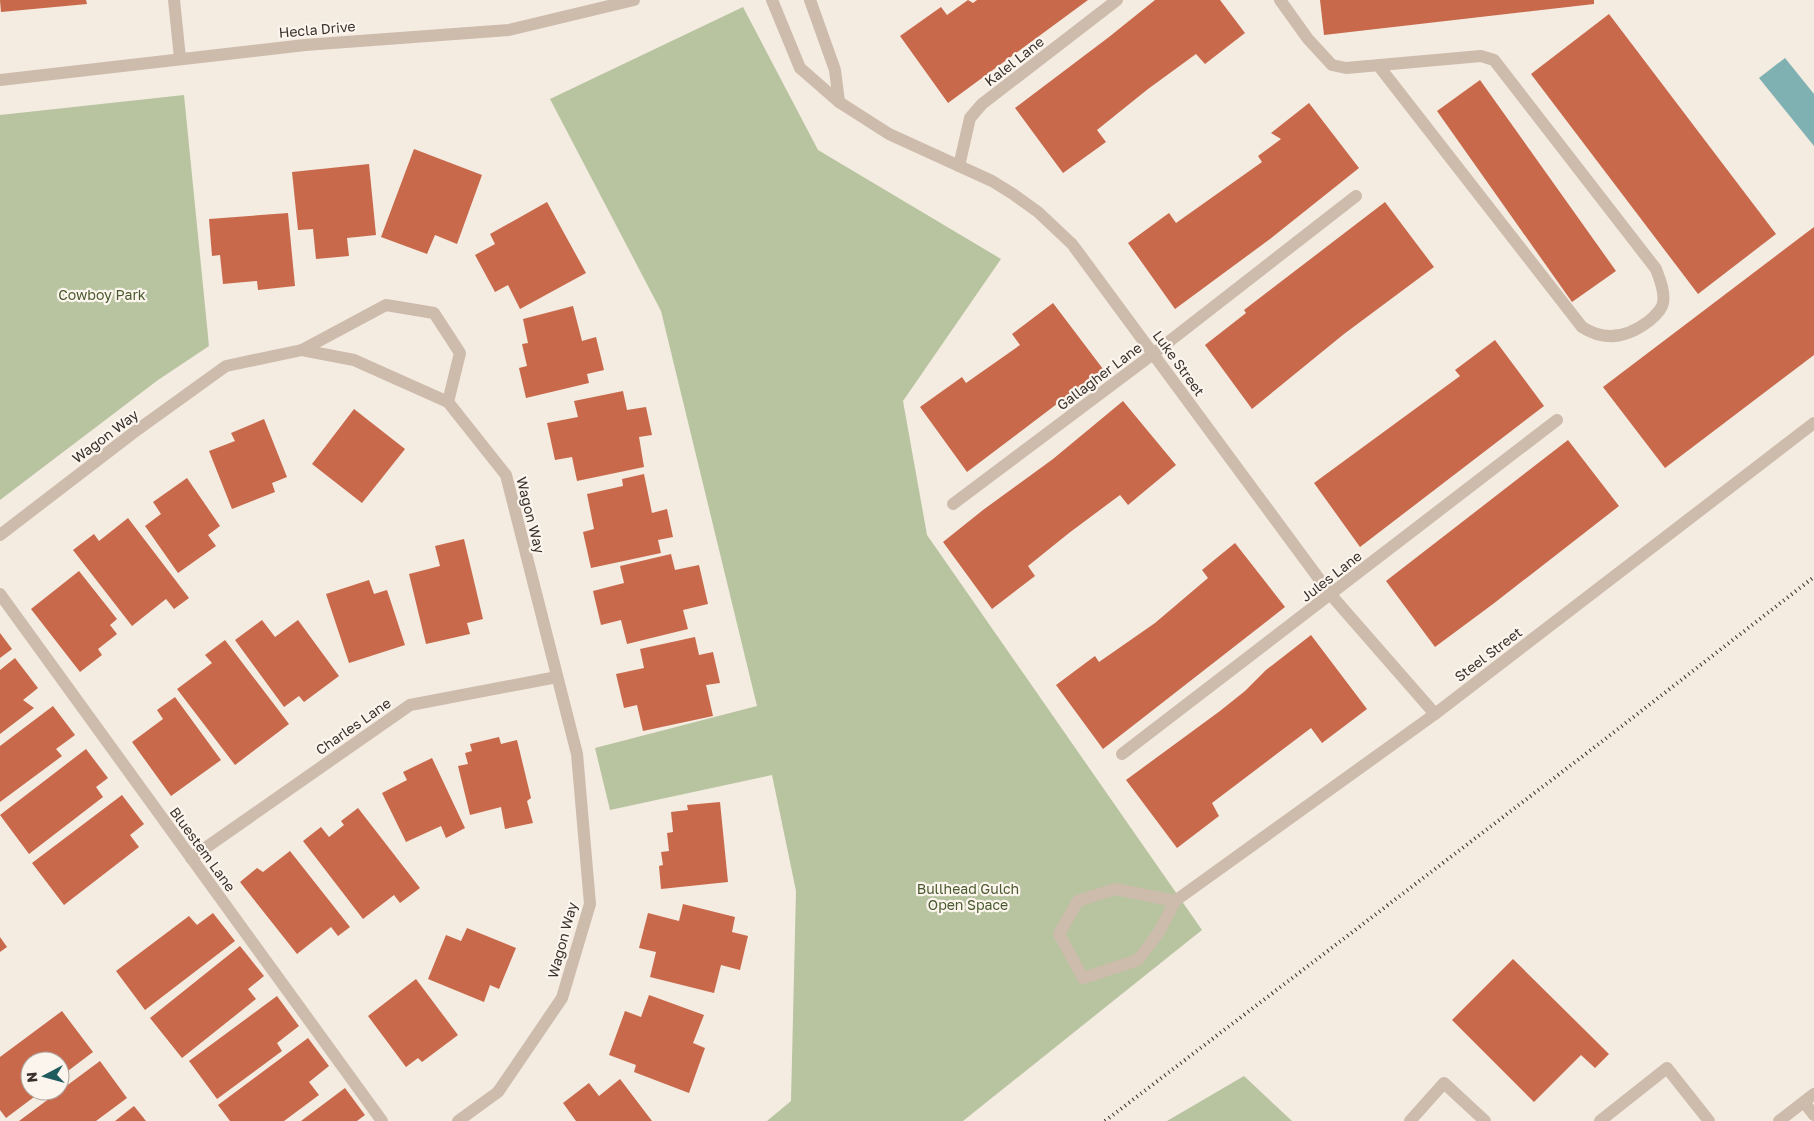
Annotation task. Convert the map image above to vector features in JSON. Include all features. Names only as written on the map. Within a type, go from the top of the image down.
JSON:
[{"type":"street","points":[[174,0],[180,58]]},
{"type":"street","name":"Hecla Drive","points":[[0,80],[305,44],[509,30],[634,0]]},
{"type":"street","name":"Luke Street","points":[[772,0],[800,68],[839,102],[889,134],[992,181],[1038,212],[1072,244],[1331,595],[1434,714]]},
{"type":"street","points":[[810,0],[835,70],[839,102]]},
{"type":"street","name":"Kalel Lane","points":[[960,166],[970,118],[982,104],[1117,0]]},
{"type":"street","points":[[1280,0],[1308,38],[1332,65],[1346,68],[1378,65],[1464,57],[1481,56],[1494,60],[1656,269],[1662,289],[1663,305],[1654,318],[1636,331],[1614,336],[1593,334],[1582,327],[1378,65]]},
{"type":"street","name":"Gallagher Lane","points":[[953,504],[1153,354],[1356,196]]},
{"type":"street","points":[[302,350],[386,305],[434,313],[460,353],[448,402]]},
{"type":"street","name":"Wagon Way","points":[[0,535],[133,433],[226,366],[302,350],[354,360],[448,402],[506,475],[577,754],[590,904],[562,998],[498,1092],[458,1121]]},
{"type":"street","name":"Jules Lane","points":[[1122,754],[1557,420]]},
{"type":"street","name":"Steel Street","points":[[1175,901],[1434,714],[1814,424]]},
{"type":"street","name":"Bluestem Lane","points":[[0,594],[382,1121]]},
{"type":"street","name":"Charles Lane","points":[[191,858],[410,704],[557,677]]},
{"type":"street","points":[[1115,889],[1175,901],[1159,932],[1138,960],[1083,978],[1059,934],[1078,901],[1115,889]]},
{"type":"street","points":[[1600,1121],[1667,1068],[1710,1121]]},
{"type":"street","points":[[1410,1121],[1444,1083],[1485,1121]]},
{"type":"street","points":[[1779,1121],[1809,1098],[1814,1115]]},
{"type":"green space","name":"Bullhead Gulch Open Space","points":[[743,7],[818,150],[1001,259],[903,401],[927,535],[1202,930],[963,1121],[767,1121],[791,1101],[796,891],[772,775],[610,810],[595,748],[757,706],[661,311],[550,99]]},
{"type":"green space","name":"Cowboy Park","points":[[184,95],[209,346],[158,380],[0,500],[0,115]]},
{"type":"green space","points":[[1244,1076],[1292,1121],[1167,1121]]},
{"type":"water","points":[[1785,58],[1814,94],[1814,146],[1759,78]]},
{"type":"building","points":[[0,0],[86,0],[87,4],[1,12]]},
{"type":"building","points":[[968,0],[973,3],[977,0],[1088,0],[948,103],[900,36],[941,7],[947,15]]},
{"type":"building","points":[[1155,0],[1220,0],[1245,33],[1205,64],[1196,54],[1148,89],[1097,130],[1106,142],[1063,173],[1015,108]]},
{"type":"building","points":[[1320,0],[1594,0],[1594,4],[1324,35]]},
{"type":"building","points":[[1609,14],[1776,234],[1698,294],[1531,74]]},
{"type":"building","points":[[1480,80],[1616,271],[1572,302],[1437,111]]},
{"type":"building","points":[[1309,103],[1359,168],[1270,239],[1175,309],[1128,243],[1169,213],[1176,223],[1262,162],[1258,156],[1281,139],[1271,133]]},
{"type":"building","points":[[414,149],[482,175],[457,244],[435,235],[427,254],[381,237]]},
{"type":"building","points":[[369,164],[376,235],[347,238],[349,256],[316,259],[313,229],[298,230],[292,172]]},
{"type":"building","points":[[547,202],[586,273],[520,309],[508,285],[495,292],[475,255],[495,244],[490,234]]},
{"type":"building","points":[[1385,202],[1434,267],[1344,334],[1252,409],[1205,345],[1246,313],[1244,310]]},
{"type":"building","points":[[288,213],[295,286],[258,290],[257,281],[223,284],[220,255],[212,256],[209,219]]},
{"type":"building","points":[[1814,227],[1814,355],[1665,468],[1603,387]]},
{"type":"building","points":[[1053,303],[1103,369],[967,472],[920,407],[962,377],[966,383],[1020,345],[1012,334]]},
{"type":"building","points":[[573,306],[582,341],[596,337],[604,370],[587,374],[589,383],[526,398],[519,368],[527,366],[522,344],[528,343],[523,319]]},
{"type":"building","points":[[1495,340],[1544,406],[1360,547],[1314,483],[1460,376],[1455,370]]},
{"type":"building","points":[[623,391],[627,410],[646,407],[652,435],[639,437],[644,467],[577,481],[572,457],[555,460],[547,423],[578,417],[574,401]]},
{"type":"building","points":[[1123,401],[1176,465],[1128,505],[1120,495],[1069,533],[1028,566],[1035,576],[992,609],[943,542],[1053,459]]},
{"type":"building","points":[[354,409],[405,449],[362,503],[312,464]]},
{"type":"building","points":[[264,419],[287,477],[272,483],[275,492],[232,509],[209,451],[235,441],[231,433]]},
{"type":"building","points":[[1568,440],[1619,506],[1435,647],[1386,581]]},
{"type":"building","points":[[644,474],[652,513],[667,509],[673,537],[658,540],[661,553],[591,568],[583,532],[594,529],[587,494],[623,486],[622,479]]},
{"type":"building","points":[[187,478],[220,526],[208,535],[216,546],[178,573],[145,526],[161,514],[153,502]]},
{"type":"building","points":[[128,518],[189,598],[174,609],[166,599],[132,626],[73,550],[94,534],[99,541]]},
{"type":"building","points":[[464,539],[483,619],[467,623],[470,634],[426,644],[409,574],[440,566],[435,546]]},
{"type":"building","points":[[1235,543],[1285,607],[1103,749],[1056,685],[1095,656],[1099,662],[1155,623],[1208,578],[1202,570]]},
{"type":"building","points":[[671,554],[675,570],[699,565],[708,604],[683,610],[688,629],[627,644],[621,620],[601,625],[593,591],[624,583],[620,566]]},
{"type":"building","points":[[79,571],[117,619],[110,625],[117,634],[98,649],[102,655],[80,672],[31,609]]},
{"type":"building","points":[[369,580],[374,594],[387,590],[405,645],[349,663],[326,594]]},
{"type":"building","points":[[262,620],[275,637],[298,620],[339,676],[304,702],[299,696],[284,707],[235,640]]},
{"type":"building","points":[[0,633],[12,649],[0,658]]},
{"type":"building","points":[[1311,635],[1367,709],[1322,743],[1311,728],[1212,803],[1219,816],[1177,848],[1126,780],[1220,711],[1245,691],[1266,670]]},
{"type":"building","points":[[695,637],[699,655],[713,652],[720,683],[706,685],[713,716],[643,731],[637,705],[624,708],[616,674],[644,668],[640,649]]},
{"type":"building","points":[[225,640],[289,724],[235,765],[177,689],[212,663],[205,655]]},
{"type":"building","points":[[15,658],[38,688],[23,700],[34,708],[0,734],[0,670]]},
{"type":"building","points":[[175,697],[221,760],[171,796],[132,742],[163,719],[157,710]]},
{"type":"building","points":[[53,706],[75,735],[56,749],[62,756],[0,802],[0,746]]},
{"type":"building","points":[[499,737],[501,744],[517,740],[531,798],[527,801],[533,823],[505,829],[501,807],[470,815],[458,766],[468,764],[465,753],[472,751],[470,744]]},
{"type":"building","points":[[86,749],[108,778],[96,787],[103,797],[29,854],[0,815]]},
{"type":"building","points":[[432,758],[465,828],[446,838],[441,826],[406,842],[382,793],[407,780],[403,772]]},
{"type":"building","points":[[122,795],[144,824],[130,835],[139,847],[64,905],[32,863]]},
{"type":"building","points":[[720,802],[728,882],[661,889],[659,866],[663,865],[661,852],[669,851],[667,833],[673,832],[671,812],[688,810],[687,805]]},
{"type":"building","points":[[358,808],[420,888],[400,903],[394,895],[363,919],[303,841],[321,827],[329,837],[344,825],[341,821]]},
{"type":"building","points":[[290,851],[350,927],[338,936],[331,927],[297,954],[240,882],[257,868],[263,872]]},
{"type":"building","points":[[683,904],[735,917],[732,932],[748,936],[740,970],[721,965],[714,993],[650,977],[656,952],[639,948],[648,913],[679,921]]},
{"type":"building","points":[[213,913],[235,941],[145,1010],[116,971],[189,916],[197,925]]},
{"type":"building","points":[[467,928],[516,948],[499,989],[490,985],[484,1002],[428,979],[446,935],[461,941]]},
{"type":"building","points":[[0,937],[7,947],[0,952]]},
{"type":"building","points":[[240,946],[264,976],[248,989],[256,999],[182,1058],[150,1018]]},
{"type":"building","points":[[1513,959],[1609,1054],[1595,1068],[1581,1055],[1534,1102],[1452,1020]]},
{"type":"building","points":[[416,979],[458,1035],[422,1062],[418,1058],[406,1067],[368,1016]]},
{"type":"building","points":[[649,995],[704,1015],[693,1043],[705,1048],[689,1093],[634,1072],[636,1065],[609,1055],[625,1011],[641,1017]]},
{"type":"building","points":[[277,996],[299,1026],[277,1043],[282,1051],[217,1099],[189,1061]]},
{"type":"building","points":[[62,1011],[93,1052],[70,1069],[70,1051],[20,1051],[20,1101],[29,1101],[6,1118],[0,1110],[0,1057]]},
{"type":"building","points":[[308,1038],[329,1066],[309,1082],[319,1095],[284,1121],[230,1121],[218,1105]]},
{"type":"building","points":[[100,1061],[127,1098],[96,1121],[19,1121],[46,1101],[70,1101],[70,1083]]},
{"type":"building","points":[[620,1079],[652,1121],[576,1121],[563,1103],[589,1083],[599,1096]]},
{"type":"building","points":[[345,1088],[365,1115],[357,1121],[301,1121]]},
{"type":"building","points":[[134,1106],[146,1121],[115,1121]]},
{"type":"railway","points":[[1105,1121],[1814,577]]}]
